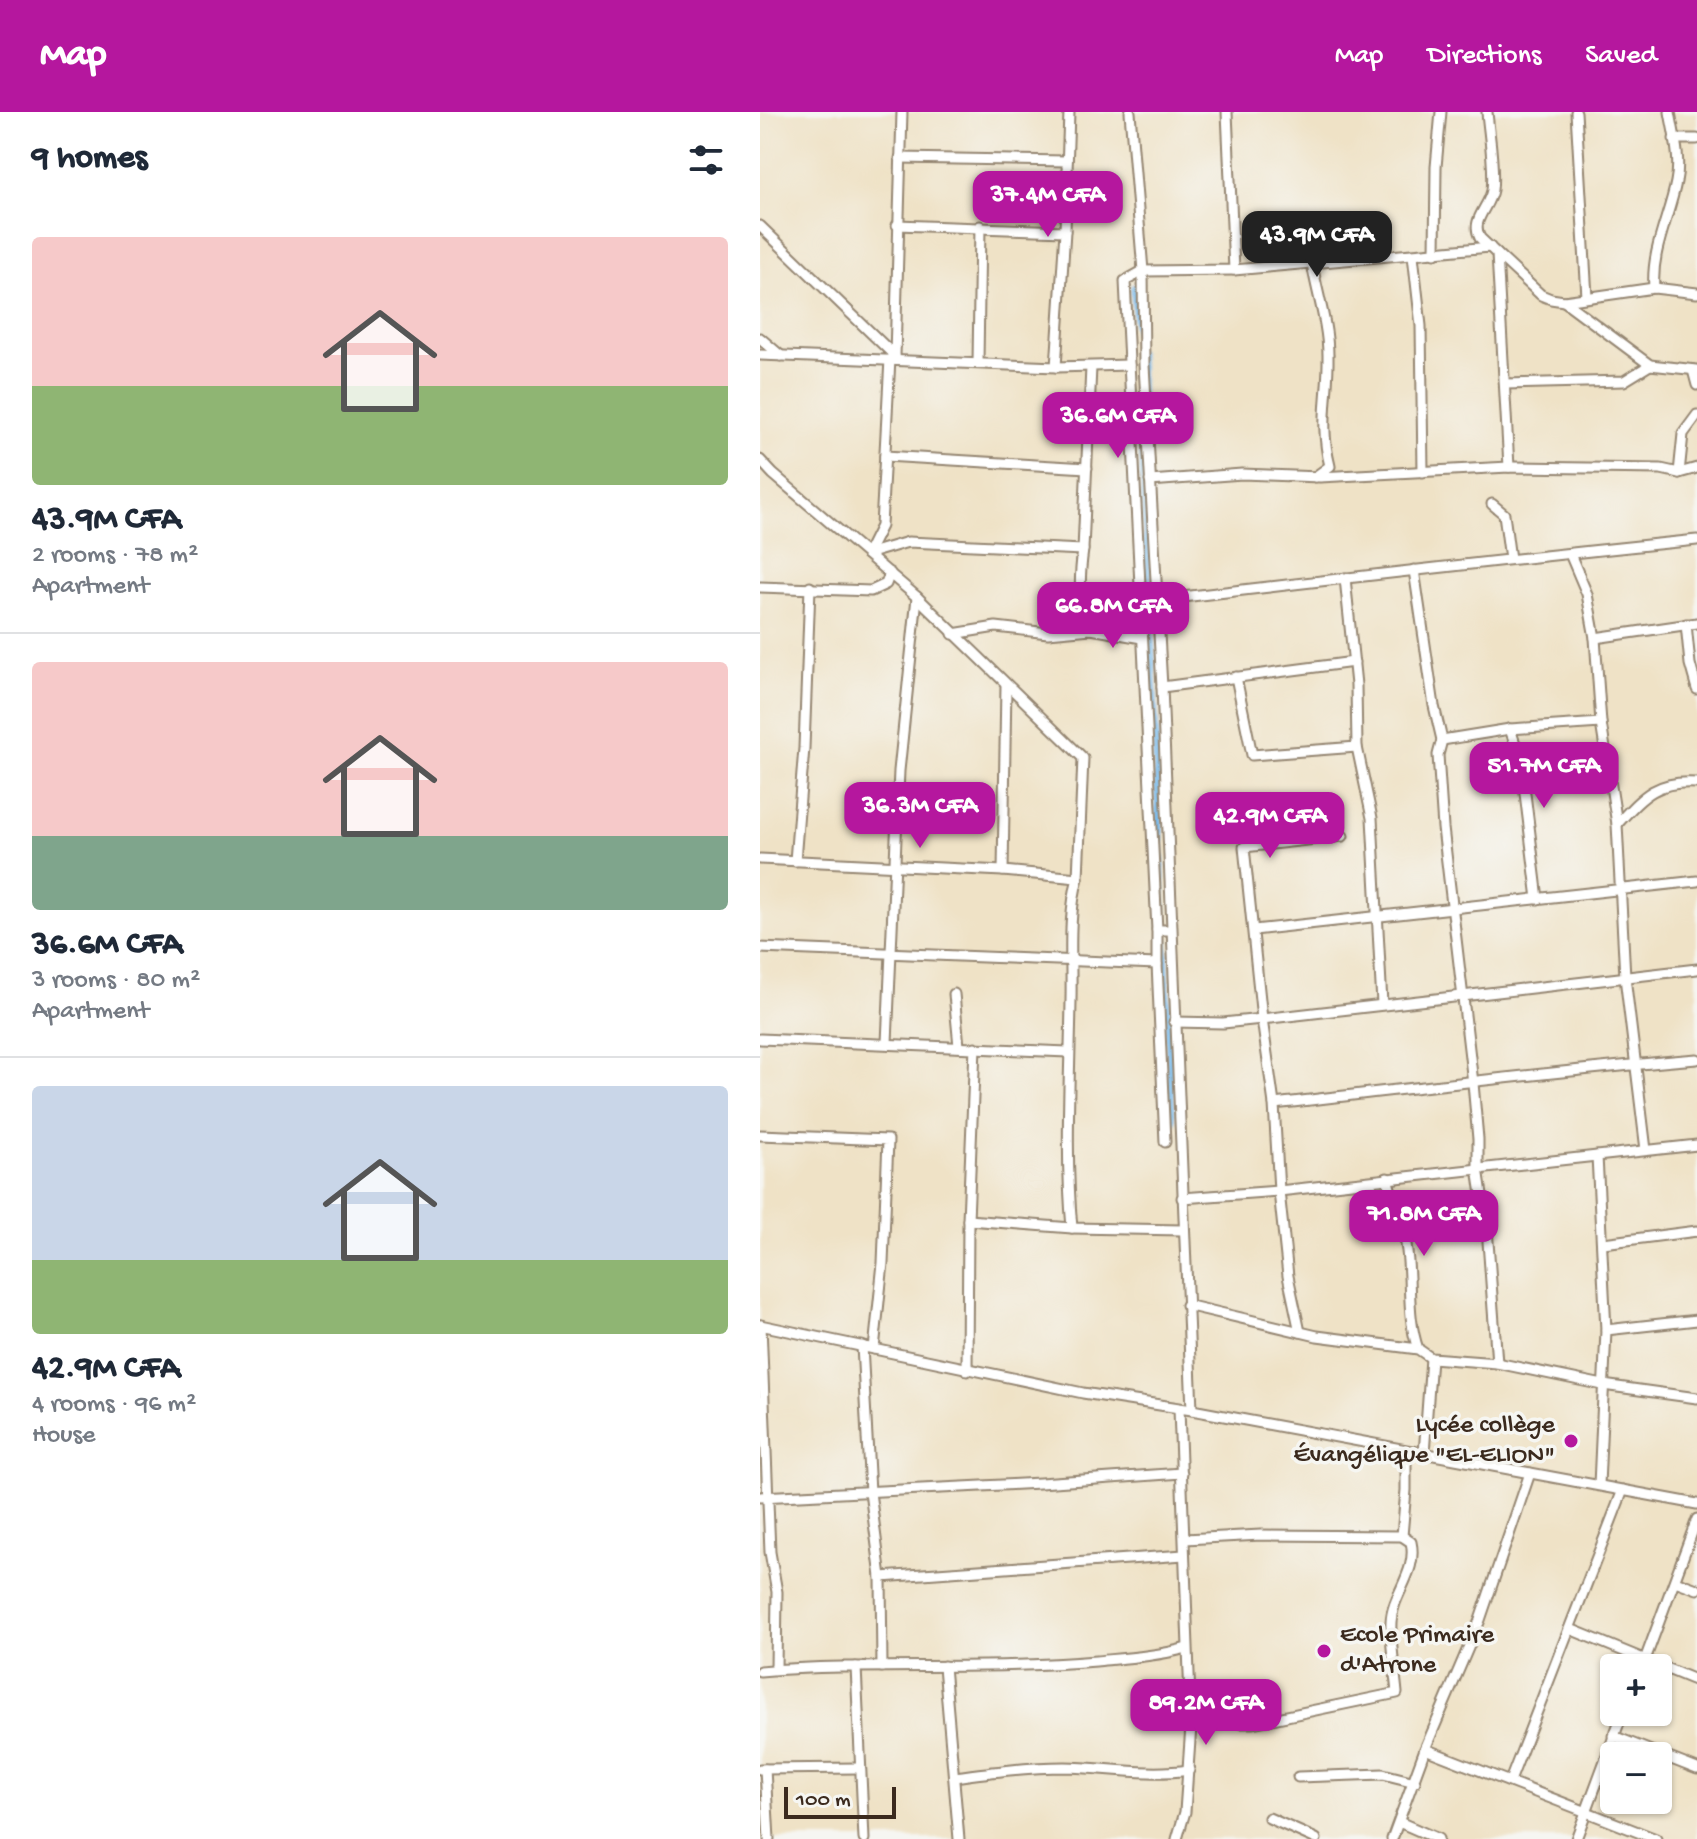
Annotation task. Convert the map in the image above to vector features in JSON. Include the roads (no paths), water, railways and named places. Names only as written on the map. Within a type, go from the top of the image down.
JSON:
[{"type":"street","points":[[867,554],[881,526],[892,357],[902,112]]},
{"type":"street","points":[[1056,367],[1069,112]]},
{"type":"street","points":[[1130,112],[1143,271],[1144,365],[1162,687],[1192,1410]]},
{"type":"street","points":[[1227,112],[1234,270]]},
{"type":"street","points":[[1435,253],[1436,167],[1441,112]]},
{"type":"street","points":[[1487,112],[1492,192],[1476,228],[1480,238],[1541,295],[1564,301],[1650,365],[1695,370],[1697,385]]},
{"type":"street","points":[[1576,112],[1587,297]]},
{"type":"street","points":[[1654,288],[1652,265],[1677,180],[1670,112]]},
{"type":"street","points":[[1674,139],[1697,139]]},
{"type":"street","points":[[900,158],[1067,161]]},
{"type":"street","points":[[897,225],[1065,231]]},
{"type":"street","points":[[760,226],[892,357]]},
{"type":"street","points":[[978,363],[980,226]]},
{"type":"street","points":[[1165,1142],[1125,281],[1143,271],[1234,270],[1493,251]]},
{"type":"street","points":[[1493,251],[1509,467]]},
{"type":"street","points":[[1413,255],[1421,326],[1423,472]]},
{"type":"street","points":[[1312,263],[1328,354],[1323,417],[1324,444],[1330,466],[1315,477]]},
{"type":"street","points":[[1564,301],[1654,288],[1697,293]]},
{"type":"street","points":[[760,338],[781,356]]},
{"type":"street","points":[[760,355],[892,357],[1056,367],[1129,365]]},
{"type":"street","points":[[1505,384],[1624,381],[1650,365]]},
{"type":"street","points":[[1091,367],[1079,579],[1080,602],[1091,629]]},
{"type":"street","points":[[1679,473],[1683,434],[1697,415]]},
{"type":"street","points":[[885,456],[1087,468]]},
{"type":"street","points":[[760,460],[917,597],[1083,758],[1078,878],[1071,923],[1068,1189],[1072,1228]]},
{"type":"street","points":[[1150,481],[1242,474],[1315,477],[1509,467],[1661,469],[1679,473],[1697,468]]},
{"type":"street","points":[[1492,504],[1504,514],[1510,559]]},
{"type":"street","points":[[1157,600],[1697,540]]},
{"type":"street","points":[[867,554],[908,542],[1083,550]]},
{"type":"street","points":[[1570,554],[1587,594],[1595,638],[1601,723],[1617,824],[1625,977],[1646,1150]]},
{"type":"street","points":[[1414,570],[1442,740],[1438,755],[1451,910],[1473,1083],[1497,1363]]},
{"type":"street","points":[[760,587],[871,591],[886,584],[890,573]]},
{"type":"street","points":[[1345,578],[1354,662],[1357,747],[1372,818],[1382,1004]]},
{"type":"street","points":[[795,861],[804,748],[810,587]]},
{"type":"street","points":[[887,1043],[899,771],[917,597]]},
{"type":"street","points":[[1595,638],[1697,623]]},
{"type":"street","points":[[1686,624],[1690,664],[1697,689]]},
{"type":"street","points":[[953,634],[996,627],[1048,633],[1091,629],[1142,638]]},
{"type":"street","points":[[1162,687],[1354,662]]},
{"type":"street","points":[[1236,677],[1252,755],[1357,747]]},
{"type":"street","points":[[1003,871],[1006,685]]},
{"type":"street","points":[[1442,740],[1510,729],[1601,723]]},
{"type":"street","points":[[1510,729],[1521,761],[1538,899]]},
{"type":"street","points":[[1617,824],[1643,796],[1660,786],[1674,781],[1697,783]]},
{"type":"street","points":[[1300,1332],[1288,1276],[1274,1104],[1244,847],[1343,836]]},
{"type":"street","points":[[760,859],[1003,871],[1078,878]]},
{"type":"street","points":[[1254,930],[1697,881]]},
{"type":"street","points":[[1157,930],[1171,930]]},
{"type":"street","points":[[760,948],[1157,964]]},
{"type":"street","points":[[1174,1022],[1223,1023],[1697,969]]},
{"type":"street","points":[[954,994],[959,1046]]},
{"type":"street","points":[[760,1039],[1068,1052]]},
{"type":"street","points":[[967,1371],[968,1220],[975,1047]]},
{"type":"street","points":[[1274,1104],[1697,1059]]},
{"type":"street","points":[[760,1135],[888,1140],[883,1263],[874,1349]]},
{"type":"street","points":[[1182,1198],[1279,1191],[1697,1145]]},
{"type":"street","points":[[1597,1156],[1606,1330],[1599,1485]]},
{"type":"street","points":[[1387,1178],[1405,1243],[1411,1328],[1418,1349]]},
{"type":"street","points":[[968,1220],[1072,1228],[1183,1230]]},
{"type":"street","points":[[1603,1243],[1697,1231]]},
{"type":"street","points":[[1186,1305],[1300,1332],[1418,1349],[1431,1358],[1497,1363],[1603,1385],[1697,1398]]},
{"type":"street","points":[[1606,1330],[1697,1320]]},
{"type":"street","points":[[776,1669],[777,1592],[764,1497],[761,1325],[967,1371],[1697,1504]]},
{"type":"street","points":[[862,1346],[870,1492],[881,1577],[882,1667]]},
{"type":"street","points":[[1424,1454],[1431,1358]]},
{"type":"street","points":[[1177,1839],[1185,1812],[1191,1710],[1179,1409]]},
{"type":"street","points":[[1402,1536],[1406,1451]]},
{"type":"street","points":[[764,1497],[1182,1473]]},
{"type":"street","points":[[1392,1839],[1425,1749],[1480,1620],[1530,1473]]},
{"type":"street","points":[[1510,1781],[1623,1490]]},
{"type":"street","points":[[1648,1654],[1697,1519]]},
{"type":"street","points":[[1185,1539],[1261,1535],[1402,1536],[1411,1542],[1413,1552],[1391,1622],[1397,1693],[1253,1723],[1239,1723],[1222,1709],[1191,1710]]},
{"type":"street","points":[[881,1577],[1184,1555]]},
{"type":"street","points":[[1675,1581],[1697,1589]]},
{"type":"street","points":[[1570,1629],[1623,1654]]},
{"type":"street","points":[[760,1671],[856,1667],[1019,1667],[1169,1653],[1187,1648]]},
{"type":"street","points":[[944,1666],[959,1839]]},
{"type":"street","points":[[856,1667],[864,1839]]},
{"type":"street","points":[[1672,1673],[1697,1681]]},
{"type":"street","points":[[1576,1839],[1617,1726]]},
{"type":"street","points":[[1613,1736],[1697,1769]]},
{"type":"street","points":[[1425,1749],[1656,1839]]},
{"type":"street","points":[[954,1777],[1042,1767],[1104,1769],[1126,1773],[1189,1770]]},
{"type":"street","points":[[769,1839],[762,1769],[859,1768]]},
{"type":"street","points":[[1298,1777],[1383,1774],[1415,1782]]},
{"type":"street","points":[[1269,1818],[1316,1839]]},
{"type":"street","points":[[1399,1822],[1438,1839]]},
{"type":"waterway","points":[[1134,288],[1137,331]]},
{"type":"waterway","points":[[1138,354],[1160,839]]},
{"type":"waterway","points":[[1160,845],[1163,926]]},
{"type":"waterway","points":[[1164,936],[1172,1120]]},
{"type":"place","name":"Lycée collège Évangélique \"EL-ELION\"","points":[[1571,1441]]},
{"type":"place","name":"Ecole Primaire d'Atrone","points":[[1324,1651]]}]
